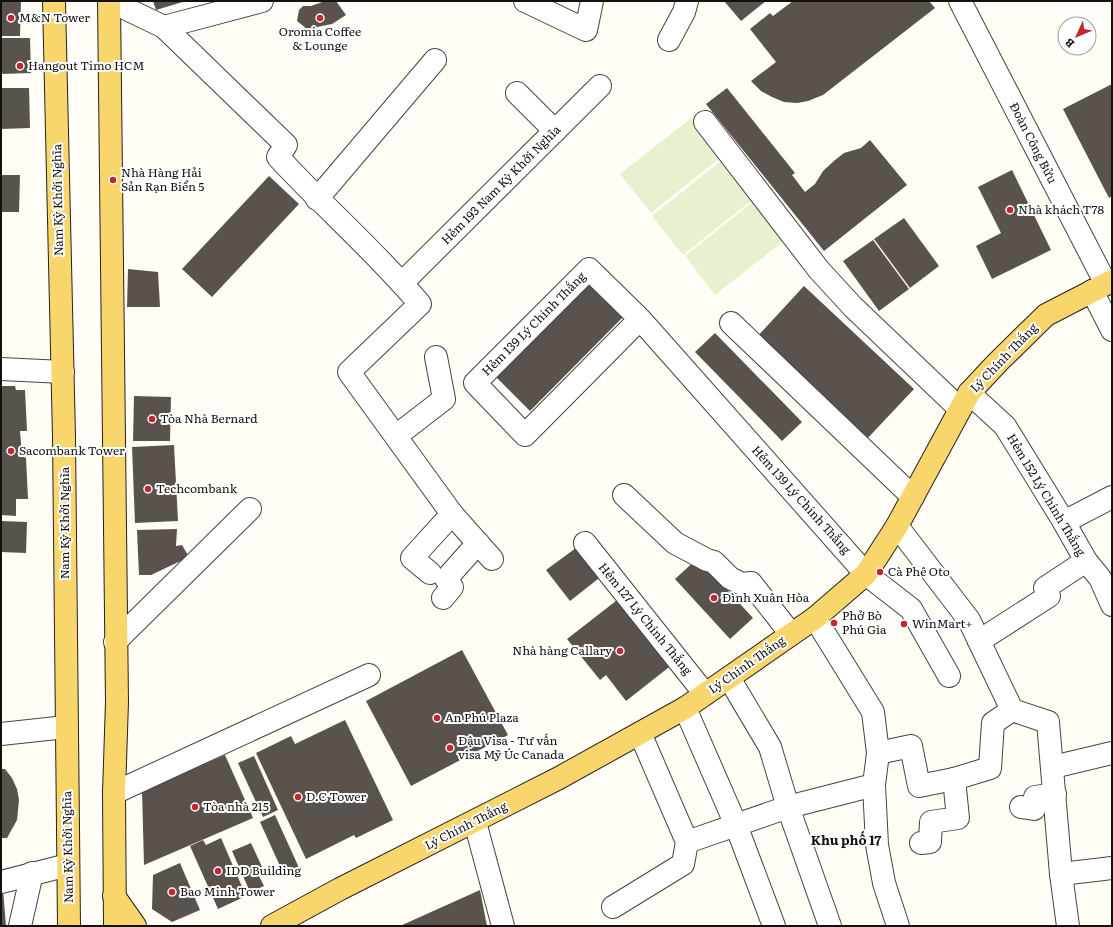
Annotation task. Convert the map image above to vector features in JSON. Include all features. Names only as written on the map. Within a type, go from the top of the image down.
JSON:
[{"type":"main road","name":"Nam Kỳ Khởi Nghĩa","points":[[54,1],[63,372],[69,926]]},
{"type":"main road","points":[[109,1],[116,702],[114,793],[115,926]]},
{"type":"main road","name":"Lý Chính Thắng","points":[[272,926],[340,889],[475,822],[640,734],[685,708],[815,618],[866,574],[897,526],[965,401],[998,362],[1046,315],[1103,285]]},
{"type":"main road","points":[[114,896],[136,926]]},
{"type":"street","points":[[109,1],[164,26],[286,145],[278,157],[402,283],[420,304],[349,372],[452,514],[492,560]]},
{"type":"street","points":[[164,26],[262,1]]},
{"type":"street","points":[[525,1],[586,30],[592,1]]},
{"type":"street","points":[[669,40],[684,12],[687,1]]},
{"type":"street","name":"Đoàn Công Bửu","points":[[960,1],[1103,285],[1112,330]]},
{"type":"street","points":[[317,198],[435,60]]},
{"type":"street","name":"Hẻm 193 Nam Kỳ Khởi Nghĩa","points":[[402,283],[600,86]]},
{"type":"street","points":[[517,93],[555,132]]},
{"type":"street","name":"Hẻm 152 Lý Chính Thắng","points":[[704,122],[819,270],[853,307],[965,401],[1005,426],[1064,522],[1086,561],[1106,575],[1112,604]]},
{"type":"street","name":"Hẻm 139 Lý Chính Thắng","points":[[640,319],[525,434],[475,383],[589,269],[640,319],[866,574],[911,609],[948,676]]},
{"type":"street","points":[[731,324],[913,497]]},
{"type":"street","points":[[396,436],[444,399],[436,357]]},
{"type":"street","points":[[1,370],[63,372]]},
{"type":"street","points":[[624,495],[675,544],[700,557],[714,562],[730,578],[742,584],[751,583],[791,634]]},
{"type":"street","points":[[1064,522],[1112,496]]},
{"type":"street","points":[[115,642],[250,509]]},
{"type":"street","points":[[430,573],[412,558],[452,514]]},
{"type":"street","points":[[897,526],[969,620],[1012,710],[1048,722],[1061,874],[1068,926]]},
{"type":"street","points":[[443,598],[452,587],[446,579],[478,543]]},
{"type":"street","name":"Hẻm 127 Lý Chính Thắng","points":[[585,543],[705,694]]},
{"type":"street","points":[[979,641],[1049,596],[1045,588],[1086,561]]},
{"type":"street","points":[[815,618],[872,712],[878,753],[874,785],[876,839],[879,865],[898,926]]},
{"type":"street","points":[[114,793],[369,675]]},
{"type":"street","points":[[729,678],[770,747],[788,807],[830,926]]},
{"type":"street","points":[[685,708],[736,825],[774,926]]},
{"type":"street","points":[[878,753],[911,746],[920,786],[954,779],[990,768],[993,723],[1012,710]]},
{"type":"street","points":[[1,734],[66,727]]},
{"type":"street","points":[[613,907],[683,864],[687,842],[640,734]]},
{"type":"street","points":[[1053,767],[1112,753]]},
{"type":"street","points":[[922,843],[930,842],[930,822],[958,818],[954,779]]},
{"type":"street","points":[[687,842],[788,807],[874,785]]},
{"type":"street","points":[[1021,807],[1034,809],[1035,797],[1055,794]]},
{"type":"street","points":[[475,822],[503,926]]},
{"type":"street","points":[[1,882],[68,865]]},
{"type":"street","points":[[1061,874],[1112,868]]},
{"type":"street","points":[[20,926],[32,873]]},
{"type":"green space","points":[[694,116],[725,154],[651,213],[620,174]]},
{"type":"green space","points":[[726,157],[757,196],[683,255],[652,216]]},
{"type":"green space","points":[[759,197],[790,236],[715,295],[685,256]]},
{"type":"building","name":"M&N Tower","points":[[1,1],[21,1],[20,36],[1,36]]},
{"type":"building","points":[[153,1],[186,1],[156,10]]},
{"type":"building","name":"Oromia Coffee & Lounge","points":[[325,1],[336,1],[346,15],[332,24],[307,29],[297,21],[299,10],[303,6],[311,6]]},
{"type":"building","points":[[724,1],[766,1],[741,21]]},
{"type":"building","points":[[793,1],[929,1],[935,8],[823,95],[808,101],[797,103],[784,102],[772,97],[761,91],[751,81],[776,62],[750,29],[770,13],[773,16]]},
{"type":"building","points":[[1,38],[30,38],[31,73],[1,74]]},
{"type":"building","points":[[1112,84],[1112,196],[1109,198],[1063,109]]},
{"type":"building","points":[[1,88],[29,88],[30,128],[1,129]]},
{"type":"building","points":[[727,88],[795,173],[792,175],[805,192],[815,184],[823,171],[835,160],[844,153],[861,148],[870,140],[907,185],[824,251],[706,104]]},
{"type":"building","name":"Nhà khách T78","points":[[1012,170],[1051,250],[992,279],[976,246],[1001,233],[978,187]]},
{"type":"building","points":[[1,175],[20,175],[19,212],[1,212]]},
{"type":"building","points":[[269,176],[299,204],[212,297],[182,269]]},
{"type":"building","points":[[904,218],[939,266],[910,288],[874,239]]},
{"type":"building","points":[[873,240],[909,289],[879,311],[843,261]]},
{"type":"building","points":[[128,269],[158,272],[160,307],[127,307]]},
{"type":"building","points":[[590,284],[623,317],[530,411],[496,377]]},
{"type":"building","points":[[804,286],[914,389],[864,442],[755,339]]},
{"type":"building","points":[[715,333],[802,422],[782,441],[695,352]]},
{"type":"building","name":"Sacombank Tower","points":[[1,386],[15,386],[16,390],[25,390],[27,431],[20,431],[22,456],[26,458],[28,499],[16,499],[16,516],[1,515]]},
{"type":"building","name":"Tòa Nhà Bernard","points":[[134,396],[171,397],[170,441],[133,441]]},
{"type":"building","points":[[174,445],[178,521],[135,523],[132,447]]},
{"type":"building","points":[[1,521],[27,522],[26,553],[1,552]]},
{"type":"building","points":[[177,529],[176,546],[182,545],[189,557],[151,575],[139,575],[137,530]]},
{"type":"building","points":[[580,545],[603,575],[570,601],[546,570]]},
{"type":"building","name":"Đình Xuân Hòa","points":[[698,558],[753,618],[730,639],[675,579]]},
{"type":"building","name":"Nhà hàng Callary","points":[[621,597],[673,664],[626,701],[606,675],[600,680],[567,639]]},
{"type":"building","name":"An Phú Plaza","points":[[462,650],[508,735],[411,786],[366,701]]},
{"type":"building","points":[[345,720],[393,820],[356,838],[354,835],[306,859],[256,753],[291,736],[295,744]]},
{"type":"building","name":"Tòa nhà 215","points":[[225,755],[253,818],[144,865],[142,791]]},
{"type":"building","points":[[254,756],[278,810],[263,817],[238,763]]},
{"type":"building","points":[[1,769],[5,769],[12,778],[17,789],[19,800],[17,820],[7,838],[1,838]]},
{"type":"building","points":[[275,815],[300,870],[285,877],[260,822]]},
{"type":"building","name":"IDD Building","points":[[221,838],[246,896],[218,909],[190,846],[203,840],[206,845]]},
{"type":"building","points":[[251,843],[263,869],[257,872],[264,886],[250,892],[232,851]]},
{"type":"building","name":"Bao Minh Tower","points":[[180,863],[200,910],[172,922],[152,909],[153,875]]},
{"type":"building","points":[[2,878],[6,926],[1,926]]},
{"type":"building","points":[[480,890],[487,926],[400,926]]},
{"type":"place","name":"M&N Tower","points":[[11,18]]},
{"type":"place","name":"Oromia Coffee & Lounge","points":[[320,18]]},
{"type":"place","name":"Hangout Timo HCM","points":[[20,66]]},
{"type":"place","name":"Nhà Hàng Hải Sản Rạn Biển 5","points":[[113,180]]},
{"type":"place","name":"Nhà khách T78","points":[[1010,210]]},
{"type":"place","name":"Tòa Nhà Bernard","points":[[152,419]]},
{"type":"place","name":"Sacombank Tower","points":[[11,451]]},
{"type":"place","name":"Techcombank","points":[[148,489]]},
{"type":"place","name":"Cà Phê Oto","points":[[880,572]]},
{"type":"place","name":"Đình Xuân Hòa","points":[[714,598]]},
{"type":"place","name":"Phở Bò Phú Gia","points":[[834,623]]},
{"type":"place","name":"WinMart+","points":[[904,624]]},
{"type":"place","name":"Nhà hàng Callary","points":[[620,651]]},
{"type":"place","name":"An Phú Plaza","points":[[437,718]]},
{"type":"place","name":"Đậu Visa - Tư vấn visa Mỹ Úc Canada","points":[[450,748]]},
{"type":"place","name":"D.C Tower","points":[[298,797]]},
{"type":"place","name":"Tòa nhà 215","points":[[195,807]]},
{"type":"place","name":"IDD Building","points":[[218,871]]},
{"type":"place","name":"Bao Minh Tower","points":[[172,892]]},
{"type":"district","name":"Khu phố 17","points":[[846,840]]}]
